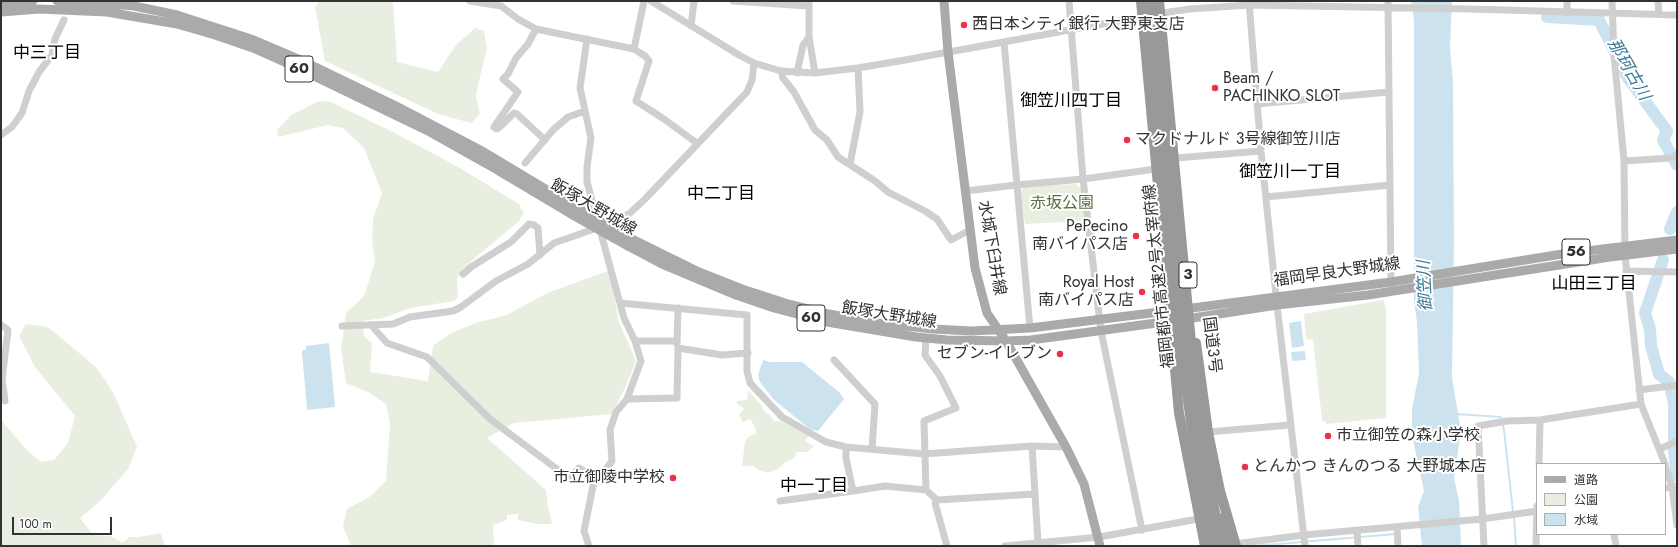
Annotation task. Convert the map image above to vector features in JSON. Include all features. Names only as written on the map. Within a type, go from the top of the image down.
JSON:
[{"type":"highway","name":"3","points":[[1141,1],[1178,413],[1198,519],[1205,546]]},
{"type":"highway","name":"福岡都市高速2号太宰府線","points":[[1149,1],[1186,386],[1213,546]]},
{"type":"highway","name":"福岡都市高速2号太宰府線","points":[[1159,1],[1195,385],[1204,451],[1221,546]]},
{"type":"highway","name":"国道3号","points":[[1163,1],[1176,158],[1192,314],[1208,432],[1233,545]]},
{"type":"main road","points":[[1,4],[33,1]]},
{"type":"main road","name":"飯塚大野城線","points":[[57,1],[134,6],[177,15],[251,39],[305,62],[398,107],[484,152],[572,210]]},
{"type":"main road","name":"水城下臼井線","points":[[944,1],[948,52],[975,268],[987,313],[1006,342],[1066,447],[1084,484],[1100,542]]},
{"type":"main road","name":"飯塚大野城線","points":[[1,12],[39,9],[107,12],[177,24],[253,48],[292,65],[430,132],[696,279],[774,308],[849,326],[926,338],[1006,342],[1170,322],[1192,314]]},
{"type":"main road","name":"福岡早良大野城線","points":[[1192,314],[1365,285],[1476,273],[1624,251],[1677,240]]},
{"type":"main road","name":"飯塚大野城線","points":[[630,242],[742,289],[785,303],[829,314],[879,323],[933,329],[998,330],[1030,328],[1170,311],[1192,314]]},
{"type":"main road","name":"福岡早良大野城線","points":[[1624,251],[1677,249]]},
{"type":"main road","name":"福岡早良大野城線","points":[[1276,301],[1368,295],[1476,273]]},
{"type":"street","points":[[470,1],[502,3],[518,19],[536,29],[634,49],[646,56],[649,62],[636,101],[698,144]]},
{"type":"street","points":[[634,49],[644,1]]},
{"type":"street","points":[[651,1],[754,63],[781,71],[797,73],[815,73],[858,68],[1143,16],[1249,3],[1677,15]]},
{"type":"street","points":[[691,26],[694,1]]},
{"type":"street","points":[[733,1],[809,3],[809,37],[815,73]]},
{"type":"street","points":[[1069,1],[1082,179],[1101,331],[1142,530]]},
{"type":"street","points":[[1472,9],[1474,1]]},
{"type":"street","points":[[1567,1],[1567,13]]},
{"type":"street","points":[[1612,1],[1614,54],[1624,161],[1624,251],[1641,404],[1664,463]]},
{"type":"street","points":[[1658,1],[1659,14]]},
{"type":"street","points":[[1249,3],[1261,151],[1276,301],[1305,546]]},
{"type":"street","points":[[1390,6],[1389,92],[1391,282]]},
{"type":"street","points":[[1,135],[12,127],[22,113],[29,91],[39,72],[52,55],[55,39],[64,20]]},
{"type":"street","points":[[536,29],[528,44],[516,58],[508,74],[503,79],[518,92],[494,127],[496,129],[502,125],[514,113],[517,114],[545,140]]},
{"type":"street","points":[[797,73],[802,45],[809,37]]},
{"type":"street","points":[[587,39],[580,88],[591,138],[587,167],[587,182],[624,318],[635,341],[641,361],[627,399],[616,412],[610,430],[612,461],[593,486],[584,531],[589,546]]},
{"type":"street","points":[[1004,42],[1030,328]]},
{"type":"street","points":[[342,326],[393,324],[410,317],[461,308],[496,281],[528,264],[554,243],[600,227],[629,214],[747,92],[752,80],[754,63]]},
{"type":"street","points":[[850,164],[860,112],[858,68]]},
{"type":"street","points":[[781,71],[783,78],[794,92],[815,130],[827,140],[838,156],[888,192],[925,210],[937,220],[951,240],[970,230]]},
{"type":"street","points":[[1257,104],[1389,92]]},
{"type":"street","points":[[525,163],[568,117],[585,111]]},
{"type":"street","points":[[1176,158],[1261,151]]},
{"type":"street","points":[[1624,161],[1671,158],[1677,155]]},
{"type":"street","points":[[966,191],[1082,179],[1156,169]]},
{"type":"street","points":[[1266,197],[1390,186]]},
{"type":"street","points":[[463,274],[471,267],[511,242],[529,224],[534,224],[538,228],[540,255]]},
{"type":"street","points":[[1626,271],[1677,272]]},
{"type":"street","points":[[620,303],[747,315],[747,371],[750,383],[782,417],[822,439],[846,447],[924,454],[1032,446],[1066,447]]},
{"type":"street","points":[[627,399],[677,398],[678,308]]},
{"type":"street","points":[[1,324],[8,330],[2,379],[5,401]]},
{"type":"street","points":[[371,325],[387,344],[427,357],[490,419],[568,478],[579,468],[598,479]]},
{"type":"street","points":[[926,338],[925,355],[940,376],[956,408],[924,422],[926,490]]},
{"type":"street","points":[[635,341],[677,345],[722,355],[748,353]]},
{"type":"street","points":[[834,360],[875,404],[872,449]]},
{"type":"street","points":[[1640,390],[1677,385]]},
{"type":"street","points":[[1484,546],[1478,426],[1507,421],[1540,420],[1641,404]]},
{"type":"street","points":[[1539,463],[1540,420]]},
{"type":"street","points":[[1208,432],[1290,425]]},
{"type":"street","points":[[1660,449],[1677,440]]},
{"type":"street","points":[[1032,446],[1038,543]]},
{"type":"street","points":[[846,447],[846,458],[853,491]]},
{"type":"street","points":[[1666,469],[1671,487],[1677,525]]},
{"type":"street","points":[[780,501],[885,486],[926,490],[937,500],[1035,494]]},
{"type":"street","points":[[937,500],[935,503],[947,546]]},
{"type":"street","points":[[1233,545],[1304,535],[1482,519],[1536,511]]},
{"type":"street","points":[[1005,546],[1038,543],[1100,542],[1142,530],[1198,519]]},
{"type":"street","points":[[1398,527],[1398,546]]},
{"type":"street","points":[[1357,531],[1358,546]]},
{"type":"street","points":[[1536,535],[1536,546]]},
{"type":"street","points":[[1614,535],[1616,546]]},
{"type":"green space","points":[[320,1],[393,1],[397,62],[438,72],[456,45],[475,28],[484,31],[487,49],[476,96],[480,114],[471,123],[438,114],[325,61],[315,7]]},
{"type":"green space","points":[[319,101],[331,102],[395,133],[460,168],[519,204],[524,213],[519,221],[462,269],[457,279],[458,297],[454,301],[410,308],[384,318],[362,321],[364,336],[372,343],[370,372],[428,381],[433,346],[451,333],[476,323],[507,315],[547,293],[608,271],[619,322],[636,361],[626,386],[612,414],[514,423],[487,438],[546,490],[552,524],[538,524],[518,520],[518,514],[507,515],[507,520],[493,525],[494,546],[351,546],[343,526],[347,509],[371,496],[386,481],[390,424],[386,404],[368,392],[346,383],[341,348],[346,313],[364,296],[375,262],[372,242],[373,219],[382,193],[364,148],[343,128],[328,125],[278,137],[277,130],[291,115]]},
{"type":"green space","name":"赤坂公園","points":[[1076,184],[1081,189],[1085,221],[1025,224],[1020,192],[1024,187]]},
{"type":"green space","points":[[1383,300],[1386,308],[1386,418],[1327,424],[1322,420],[1313,340],[1306,339],[1304,314]]},
{"type":"green space","points":[[26,324],[48,327],[96,367],[113,392],[137,447],[128,469],[100,501],[80,518],[93,535],[110,536],[123,543],[129,537],[139,537],[161,533],[165,546],[1,546],[1,420],[27,450],[41,462],[54,460],[68,443],[75,416],[35,367],[19,336]]},
{"type":"green space","points":[[748,390],[762,406],[764,411],[769,414],[774,421],[781,421],[809,436],[805,441],[814,446],[807,452],[797,452],[793,459],[786,462],[778,469],[768,473],[759,470],[754,466],[742,466],[745,442],[749,436],[756,434],[755,427],[750,419],[743,422],[739,415],[744,408],[737,404],[737,401],[747,400]]},
{"type":"water","name":"御笠川","points":[[1411,1],[1452,1],[1450,47],[1453,82],[1454,243],[1452,378],[1461,431],[1454,479],[1459,500],[1461,546],[1422,546],[1418,507],[1424,491],[1412,435],[1412,409],[1419,373],[1417,322],[1414,301],[1414,20]]},
{"type":"water","points":[[1301,321],[1304,346],[1292,348],[1289,323]]},
{"type":"water","points":[[329,343],[335,407],[307,410],[302,352],[303,350],[306,350],[306,346]]},
{"type":"water","points":[[1305,351],[1306,360],[1292,361],[1291,352]]},
{"type":"water","points":[[763,360],[770,362],[802,362],[839,392],[844,399],[818,431],[810,429],[774,400],[760,382],[758,375]]},
{"type":"waterway","name":"那珂古川","points":[[1547,17],[1599,20],[1628,78],[1667,131],[1663,140],[1677,165]]},
{"type":"waterway","name":"那珂古川","points":[[1670,229],[1677,212]]},
{"type":"waterway","name":"那珂古川","points":[[1663,260],[1645,313],[1650,329],[1651,346],[1659,374],[1669,382],[1674,403],[1674,451],[1677,476]]},
{"type":"waterway","points":[[1456,414],[1501,417],[1504,430],[1513,512]]},
{"type":"waterway","points":[[1514,517],[1516,546]]},
{"type":"waterway","points":[[1254,546],[1396,534]]},
{"type":"place","name":"西日本シティ銀行 大野東支店","points":[[964,25]]},
{"type":"place","name":"Beam / PACHINKO SLOT","points":[[1215,88]]},
{"type":"place","name":"マクドナルド 3号線御笠川店","points":[[1127,140]]},
{"type":"place","name":"PePecino 南バイパス店","points":[[1136,236]]},
{"type":"place","name":"Royal Host 南バイパス店","points":[[1142,292]]},
{"type":"place","name":"セブン-イレブン","points":[[1060,354]]},
{"type":"place","name":"市立御笠の森小学校","points":[[1328,436]]},
{"type":"place","name":"とんかつ きんのつる 大野城本店","points":[[1245,467]]},
{"type":"place","name":"市立御陵中学校","points":[[673,478]]},
{"type":"district","name":"中三丁目","points":[[47,54]]},
{"type":"district","name":"御笠川四丁目","points":[[1071,102]]},
{"type":"district","name":"御笠川一丁目","points":[[1290,173]]},
{"type":"district","name":"中二丁目","points":[[721,195]]},
{"type":"district","name":"山田三丁目","points":[[1594,285]]},
{"type":"district","name":"中一丁目","points":[[814,487]]}]
